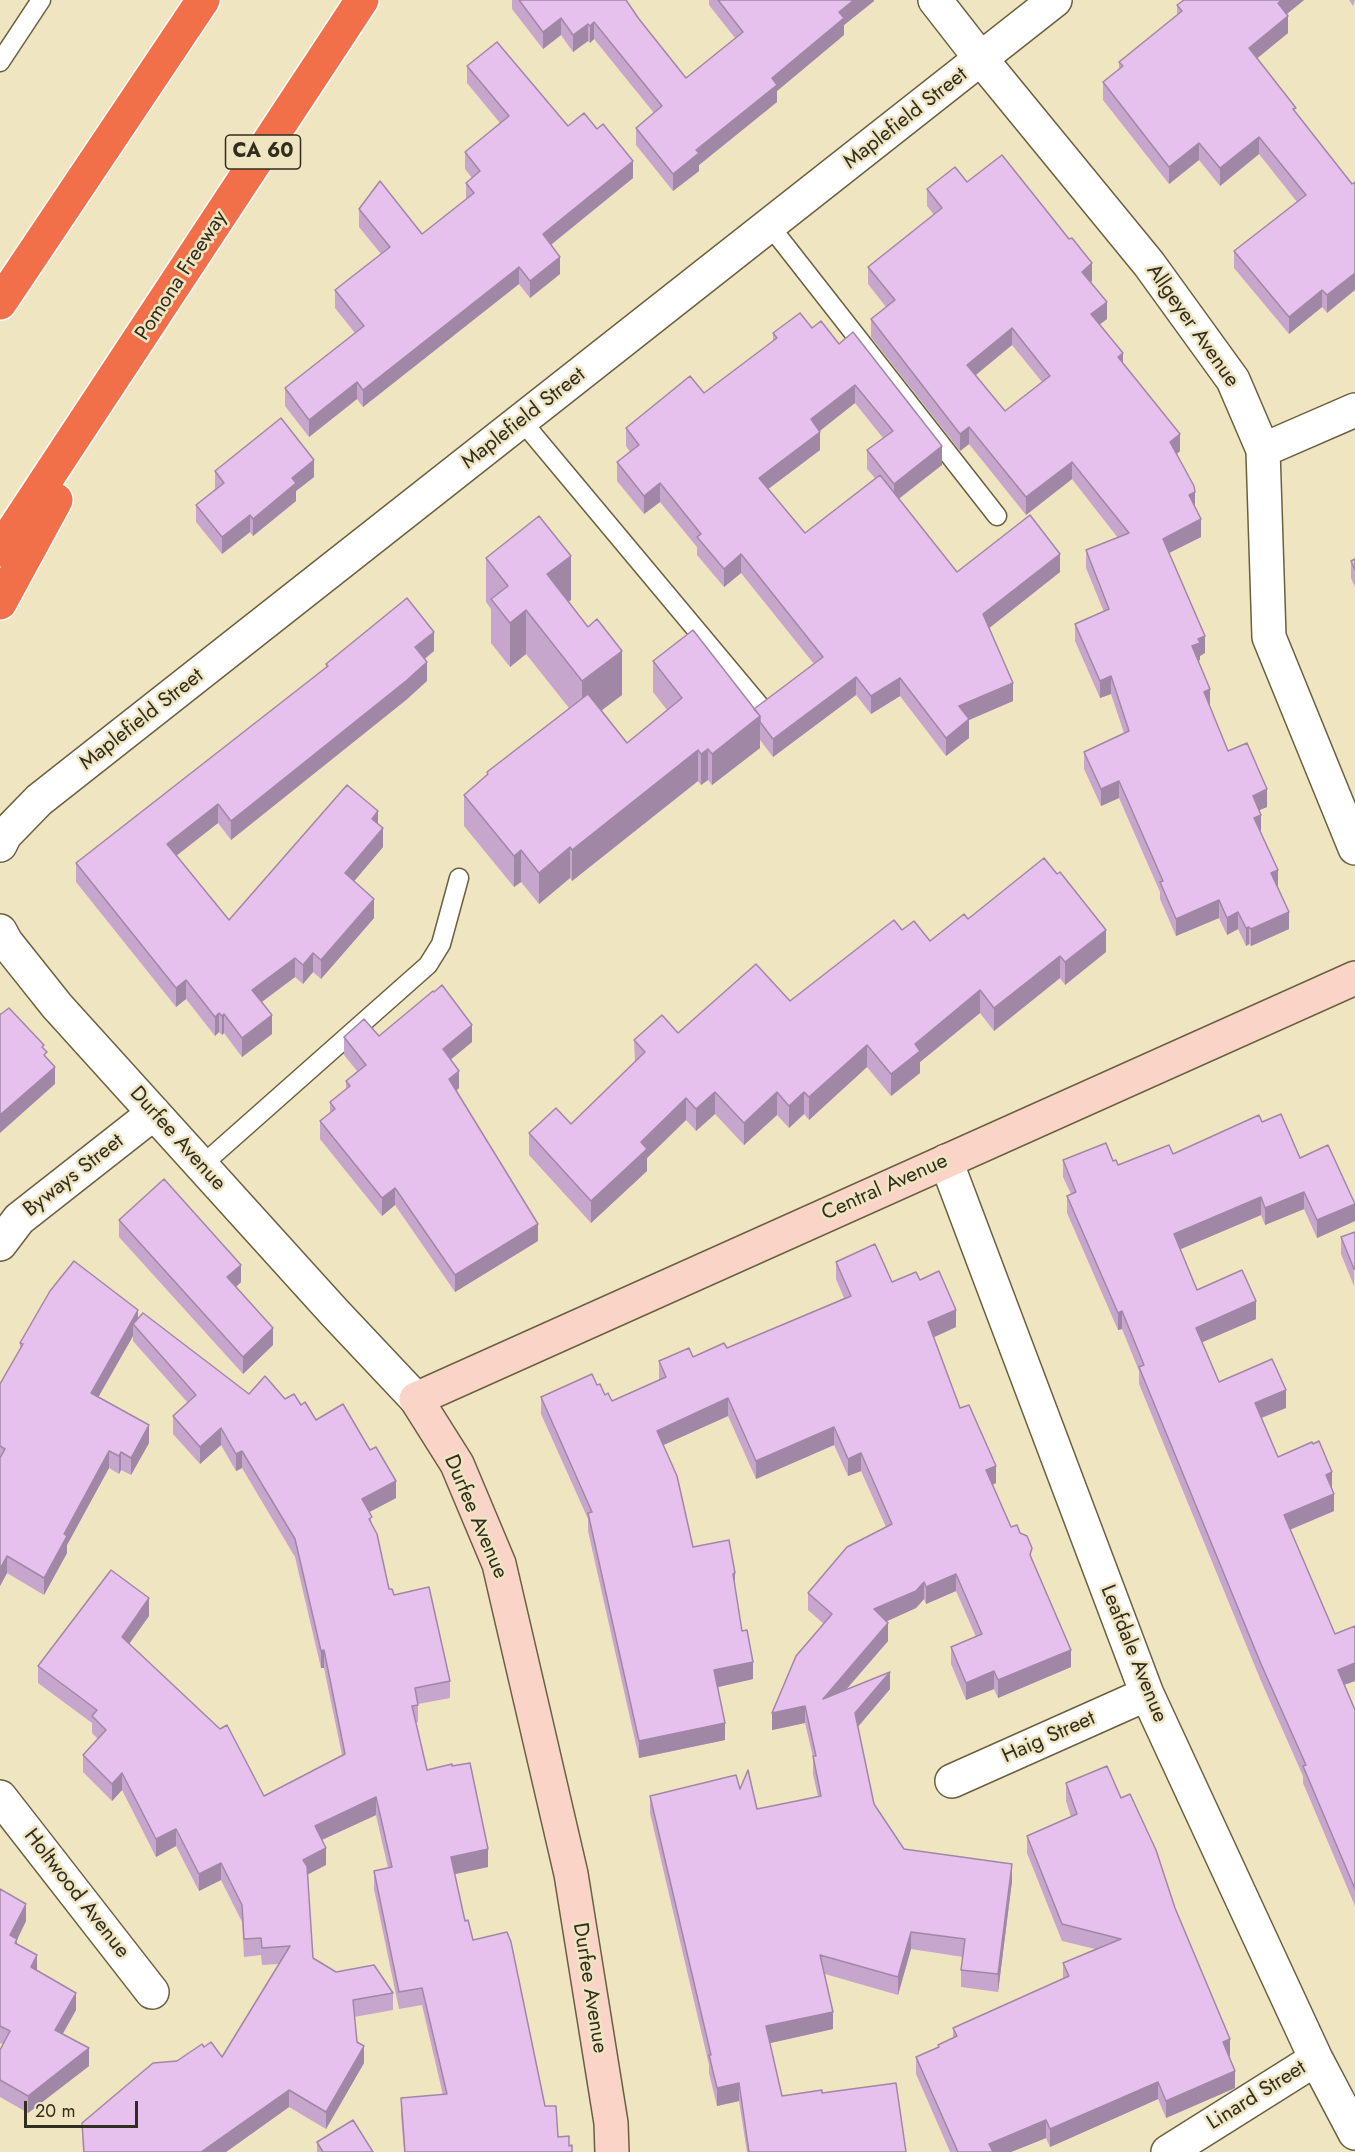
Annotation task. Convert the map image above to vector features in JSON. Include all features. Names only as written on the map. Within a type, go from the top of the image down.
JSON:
[{"type":"highway","points":[[0,303],[12,277],[203,0]]},
{"type":"highway","name":"Pomona Freeway","points":[[0,550],[362,0]]},
{"type":"highway","points":[[0,603],[164,304]]},
{"type":"street","name":"Allgeyer Avenue","points":[[935,0],[1156,273],[1233,380],[1263,450],[1269,637],[1355,848]]},
{"type":"street","name":"Maplefield Street","points":[[0,845],[5,835],[39,800],[1055,0]]},
{"type":"street","points":[[1263,450],[1355,410]]},
{"type":"street","name":"Durfee Avenue","points":[[0,931],[6,942],[57,1006],[416,1399],[457,1464],[499,1564],[571,1874],[611,2123],[612,2152]]},
{"type":"street","name":"Central Avenue","points":[[416,1399],[1355,978]]},
{"type":"street","name":"Byways Street","points":[[0,1244],[20,1219],[154,1113]]},
{"type":"street","name":"Leafdale Avenue","points":[[946,1161],[1147,1694],[1316,2059],[1355,2133]]},
{"type":"street","name":"Haig Street","points":[[952,1781],[1147,1694]]},
{"type":"street","name":"Holtwood Avenue","points":[[0,1797],[152,1992]]},
{"type":"street","name":"Linard Street","points":[[1168,2152],[1316,2059]]},
{"type":"lane","points":[[0,62],[41,0]]},
{"type":"lane","points":[[770,226],[997,516]]},
{"type":"lane","points":[[522,420],[760,706]]},
{"type":"lane","points":[[201,1166],[428,965],[441,944],[459,878]]},
{"type":"building","points":[[519,0],[626,0],[686,78],[743,32],[718,0],[854,0],[839,12],[844,18],[772,78],[777,85],[696,150],[699,153],[673,174],[636,128],[662,106],[594,22],[573,35],[561,18],[543,32]]},
{"type":"building","points":[[1184,0],[1282,0],[1278,3],[1288,16],[1249,48],[1352,184],[1355,182],[1355,273],[1327,295],[1322,290],[1289,317],[1234,251],[1306,195],[1259,137],[1220,168],[1199,143],[1169,167],[1103,82],[1123,66],[1119,62],[1182,11],[1177,5]]},
{"type":"building","points":[[497,42],[568,126],[584,113],[597,129],[603,124],[633,161],[543,234],[560,257],[530,281],[519,267],[363,390],[357,382],[309,420],[285,388],[364,326],[335,290],[390,247],[359,209],[380,181],[422,234],[474,193],[466,183],[480,171],[465,152],[509,116],[467,66]]},
{"type":"building","points":[[1002,155],[1069,239],[1072,238],[1092,263],[1082,272],[1107,302],[1091,314],[1123,353],[1118,357],[1180,434],[1170,442],[1194,486],[1195,492],[1189,495],[1201,519],[1163,539],[1205,636],[1198,639],[1200,643],[1192,646],[1210,689],[1204,692],[1228,751],[1247,743],[1267,789],[1253,796],[1261,815],[1254,818],[1278,870],[1271,873],[1289,912],[1251,929],[1246,928],[1238,912],[1227,918],[1219,900],[1176,919],[1160,882],[1163,881],[1119,781],[1101,789],[1084,752],[1129,731],[1111,676],[1100,681],[1075,624],[1109,609],[1086,550],[1129,533],[1072,462],[1026,497],[969,427],[960,434],[871,319],[895,300],[868,267],[942,208],[927,189],[955,167],[967,182]],"holes":[[[1012,328],[1050,376],[1005,411],[967,365]]]},
{"type":"building","points":[[800,313],[812,328],[821,321],[839,344],[853,332],[942,446],[894,484],[867,450],[893,431],[855,385],[811,419],[820,432],[759,478],[805,533],[880,475],[957,572],[1030,515],[1060,554],[983,614],[1013,683],[959,706],[969,719],[946,738],[900,678],[871,696],[856,677],[773,739],[760,722],[760,716],[754,709],[823,657],[741,554],[724,569],[697,537],[701,534],[660,483],[644,496],[617,462],[639,445],[626,428],[690,376],[704,393],[777,338],[773,333]]},
{"type":"building","points":[[281,418],[314,460],[292,478],[296,483],[253,519],[250,515],[222,537],[196,505],[224,483],[215,471]]},
{"type":"building","points":[[539,516],[571,556],[547,574],[588,627],[597,619],[622,651],[582,681],[526,610],[510,623],[491,599],[508,586],[486,558]]},
{"type":"building","points":[[407,598],[434,632],[415,647],[427,662],[231,821],[218,804],[167,844],[229,920],[347,785],[378,811],[372,819],[383,828],[345,873],[374,899],[321,960],[313,953],[303,965],[295,958],[252,990],[272,1015],[242,1038],[224,1014],[222,1016],[219,1013],[215,1017],[186,980],[176,988],[76,863],[328,666],[326,664]]},
{"type":"building","points":[[693,630],[760,716],[712,754],[708,749],[701,754],[698,750],[572,850],[570,847],[539,873],[521,850],[514,856],[464,795],[488,774],[487,772],[588,694],[627,743],[682,698],[653,661]]},
{"type":"building","points":[[1044,858],[1057,874],[1060,872],[1106,930],[1065,962],[1060,956],[994,1008],[980,990],[915,1044],[920,1051],[891,1074],[867,1045],[809,1097],[804,1092],[789,1106],[777,1092],[744,1123],[715,1092],[696,1109],[686,1098],[641,1142],[647,1149],[591,1201],[529,1133],[556,1108],[571,1124],[645,1052],[634,1040],[662,1015],[678,1033],[756,964],[790,1001],[894,920],[902,930],[914,921],[930,941],[964,914],[968,919]]},
{"type":"building","points":[[442,985],[472,1025],[443,1049],[459,1071],[449,1079],[538,1224],[455,1275],[395,1188],[382,1198],[320,1121],[335,1109],[330,1102],[350,1086],[346,1081],[366,1065],[344,1037],[364,1019],[379,1036]]},
{"type":"building","points":[[9,1008],[44,1045],[42,1047],[47,1052],[44,1055],[55,1067],[0,1115],[0,1014]]},
{"type":"building","points":[[1281,1114],[1300,1158],[1328,1145],[1355,1204],[1317,1220],[1304,1192],[1265,1208],[1261,1197],[1174,1234],[1197,1290],[1242,1270],[1256,1301],[1196,1328],[1219,1382],[1272,1359],[1286,1390],[1255,1403],[1278,1457],[1319,1441],[1332,1472],[1326,1475],[1334,1494],[1284,1515],[1335,1634],[1355,1626],[1355,1663],[1338,1670],[1355,1710],[1355,1889],[1303,1766],[1306,1765],[1261,1664],[1139,1367],[1144,1365],[1122,1311],[1118,1313],[1067,1196],[1076,1192],[1063,1160],[1106,1143],[1113,1161],[1116,1160],[1118,1165],[1169,1145],[1173,1154],[1259,1115],[1262,1122]]},
{"type":"building","points":[[164,1179],[241,1265],[227,1277],[273,1328],[243,1357],[119,1220]]},
{"type":"building","points":[[1355,1232],[1355,1269],[1354,1269],[1341,1237]]},
{"type":"building","points":[[875,1244],[892,1282],[916,1272],[920,1280],[939,1271],[956,1310],[928,1322],[960,1408],[969,1405],[996,1466],[986,1470],[1011,1527],[1017,1525],[1020,1533],[1027,1536],[1032,1548],[1030,1555],[1071,1650],[998,1680],[994,1671],[966,1683],[951,1647],[982,1634],[956,1574],[926,1587],[924,1582],[916,1591],[874,1609],[888,1623],[823,1699],[890,1672],[855,1713],[874,1804],[904,1849],[1012,1864],[998,1974],[961,1970],[965,1939],[911,1932],[898,1977],[820,1955],[833,2012],[766,2026],[782,2096],[896,2083],[906,2152],[749,2152],[739,2083],[717,2088],[650,1796],[736,1775],[740,1789],[748,1770],[757,1809],[821,1796],[813,1756],[816,1756],[805,1706],[772,1713],[796,1656],[832,1614],[808,1593],[847,1547],[892,1524],[861,1453],[848,1459],[834,1427],[756,1461],[728,1398],[657,1431],[677,1476],[693,1547],[729,1540],[742,1631],[747,1630],[753,1662],[714,1670],[725,1723],[639,1741],[588,1513],[592,1512],[541,1397],[592,1374],[597,1385],[600,1384],[605,1395],[608,1393],[612,1401],[666,1377],[659,1361],[689,1348],[693,1357],[724,1343],[727,1348],[851,1296],[836,1262]]},
{"type":"building","points":[[74,1261],[138,1310],[91,1393],[149,1425],[131,1458],[121,1452],[119,1456],[109,1451],[64,1534],[67,1536],[44,1578],[7,1556],[0,1569],[0,1458],[5,1449],[0,1446],[0,1384],[50,1291]]},
{"type":"building","points":[[143,1313],[249,1394],[265,1376],[285,1399],[294,1394],[301,1405],[305,1402],[316,1420],[343,1404],[370,1450],[376,1447],[396,1481],[362,1499],[372,1517],[369,1519],[377,1534],[389,1589],[392,1589],[394,1595],[429,1587],[450,1681],[415,1688],[418,1705],[412,1706],[427,1770],[452,1764],[452,1766],[470,1763],[488,1849],[451,1857],[465,1921],[468,1920],[473,1940],[507,1932],[545,2106],[556,2106],[558,2137],[569,2136],[569,2146],[572,2145],[572,2152],[405,2152],[401,2098],[447,2094],[422,1988],[399,1992],[374,1871],[392,1867],[376,1797],[315,1826],[326,1848],[303,1860],[307,1866],[313,1958],[336,1972],[374,1965],[393,1993],[353,2000],[357,2042],[364,2046],[326,2112],[289,2090],[201,2152],[84,2152],[82,2123],[153,2063],[177,2061],[202,2044],[204,2047],[211,2042],[222,2057],[290,1946],[262,1948],[261,1938],[244,1939],[242,1905],[221,1863],[199,1874],[176,1829],[156,1839],[122,1773],[112,1784],[83,1755],[106,1730],[92,1716],[97,1710],[38,1666],[111,1570],[149,1598],[122,1637],[220,1729],[227,1725],[264,1796],[345,1754],[324,1650],[321,1651],[295,1539],[242,1451],[236,1454],[221,1428],[200,1447],[173,1416],[196,1395],[133,1324]]},
{"type":"building","points":[[1107,1766],[1121,1798],[1130,1794],[1156,1850],[1175,1908],[1230,2039],[1223,2042],[1235,2071],[1166,2101],[1158,2082],[1050,2129],[1046,2120],[989,2144],[993,2152],[958,2152],[916,2057],[957,2036],[953,2028],[1069,1976],[1063,1963],[1121,1939],[1062,1924],[1027,1836],[1077,1814],[1066,1783]]},
{"type":"building","points":[[0,1889],[26,1904],[10,1935],[17,1939],[15,1943],[37,1955],[31,1967],[76,1993],[55,2030],[89,2048],[28,2096],[0,2080],[0,2050],[10,2031],[0,2026]]},
{"type":"building","points":[[353,2120],[373,2152],[323,2152],[317,2142]]}]
